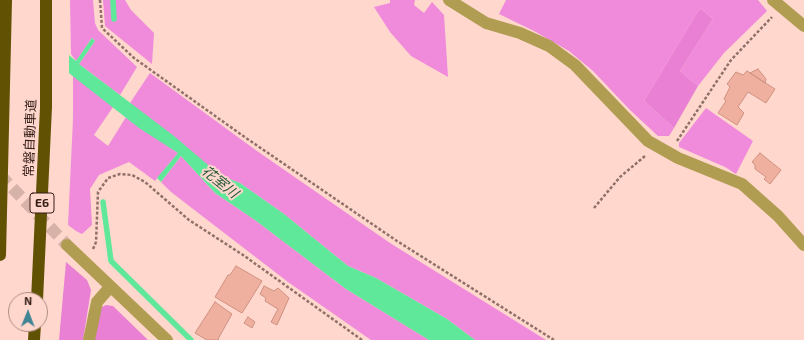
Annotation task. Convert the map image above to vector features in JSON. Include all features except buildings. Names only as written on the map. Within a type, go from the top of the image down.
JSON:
[{"type":"highway","name":"常磐自動車道","points":[[0,255],[6,0]]},
{"type":"highway","name":"常磐自動車道","points":[[36,292],[46,107],[46,0]]},
{"type":"street","points":[[449,0],[486,23],[520,33],[550,46],[575,65],[648,141],[669,154],[742,184],[778,216],[804,245]]},
{"type":"street","points":[[777,4],[804,26]]},
{"type":"street","points":[[67,245],[167,340]]},
{"type":"street","points":[[89,340],[97,302],[110,287]]},
{"type":"path","points":[[100,0],[102,28],[134,58],[246,138],[397,241],[554,340]]},
{"type":"path","points":[[669,154],[731,60],[777,4]]},
{"type":"path","points":[[594,208],[620,177],[657,146]]},
{"type":"path","points":[[86,264],[96,242],[98,192],[108,178],[120,174],[132,175],[145,182],[189,220],[243,255],[362,340]]},
{"type":"shaded area","points":[[70,0],[93,0],[95,23],[98,30],[137,67],[120,95],[79,64],[95,41],[92,38],[76,61],[71,54]]},
{"type":"shaded area","points":[[103,0],[125,0],[131,10],[154,33],[152,64],[105,26]]},
{"type":"shaded area","points":[[390,0],[415,0],[414,5],[424,13],[432,2],[444,15],[448,77],[411,56],[390,32],[374,7],[390,3]]},
{"type":"shaded area","points":[[506,0],[758,0],[767,11],[724,53],[698,86],[680,71],[713,19],[700,8],[644,101],[674,128],[669,136],[658,136],[630,110],[593,71],[569,51],[534,31],[499,14]]},
{"type":"shaded area","points":[[700,8],[713,19],[680,71],[698,86],[674,128],[644,101]]},
{"type":"shaded area","points":[[150,73],[257,151],[390,243],[546,340],[475,340],[447,319],[376,278],[348,266],[284,214],[240,183],[221,176],[130,103]]},
{"type":"shaded area","points":[[73,75],[113,107],[94,135],[108,146],[126,117],[178,153],[155,181],[129,162],[99,175],[90,189],[92,225],[82,234],[68,225],[73,119]]},
{"type":"shaded area","points":[[706,108],[753,141],[736,174],[725,167],[679,147],[679,143]]},
{"type":"shaded area","points":[[181,156],[215,193],[255,220],[346,289],[429,340],[371,340],[288,282],[171,192],[161,182]]},
{"type":"shaded area","points":[[66,262],[87,280],[91,290],[83,340],[59,340]]},
{"type":"shaded area","points":[[106,305],[113,306],[148,340],[93,340],[98,309]]},
{"type":"water","name":"花室川","points":[[4,0],[76,61],[92,38],[95,41],[79,64],[174,136],[221,176],[240,183],[284,214],[348,266],[376,278],[447,319],[475,340],[429,340],[346,289],[255,220],[215,193],[181,156],[161,182],[157,178],[178,153],[139,128],[0,19]]},
{"type":"pier","points":[[7,0],[69,53],[69,74],[0,21]]},
{"type":"waterway","points":[[113,0],[114,19]]},
{"type":"waterway","points":[[103,202],[111,261],[191,340]]},
{"type":"tunnel","points":[[0,175],[67,245]]}]
